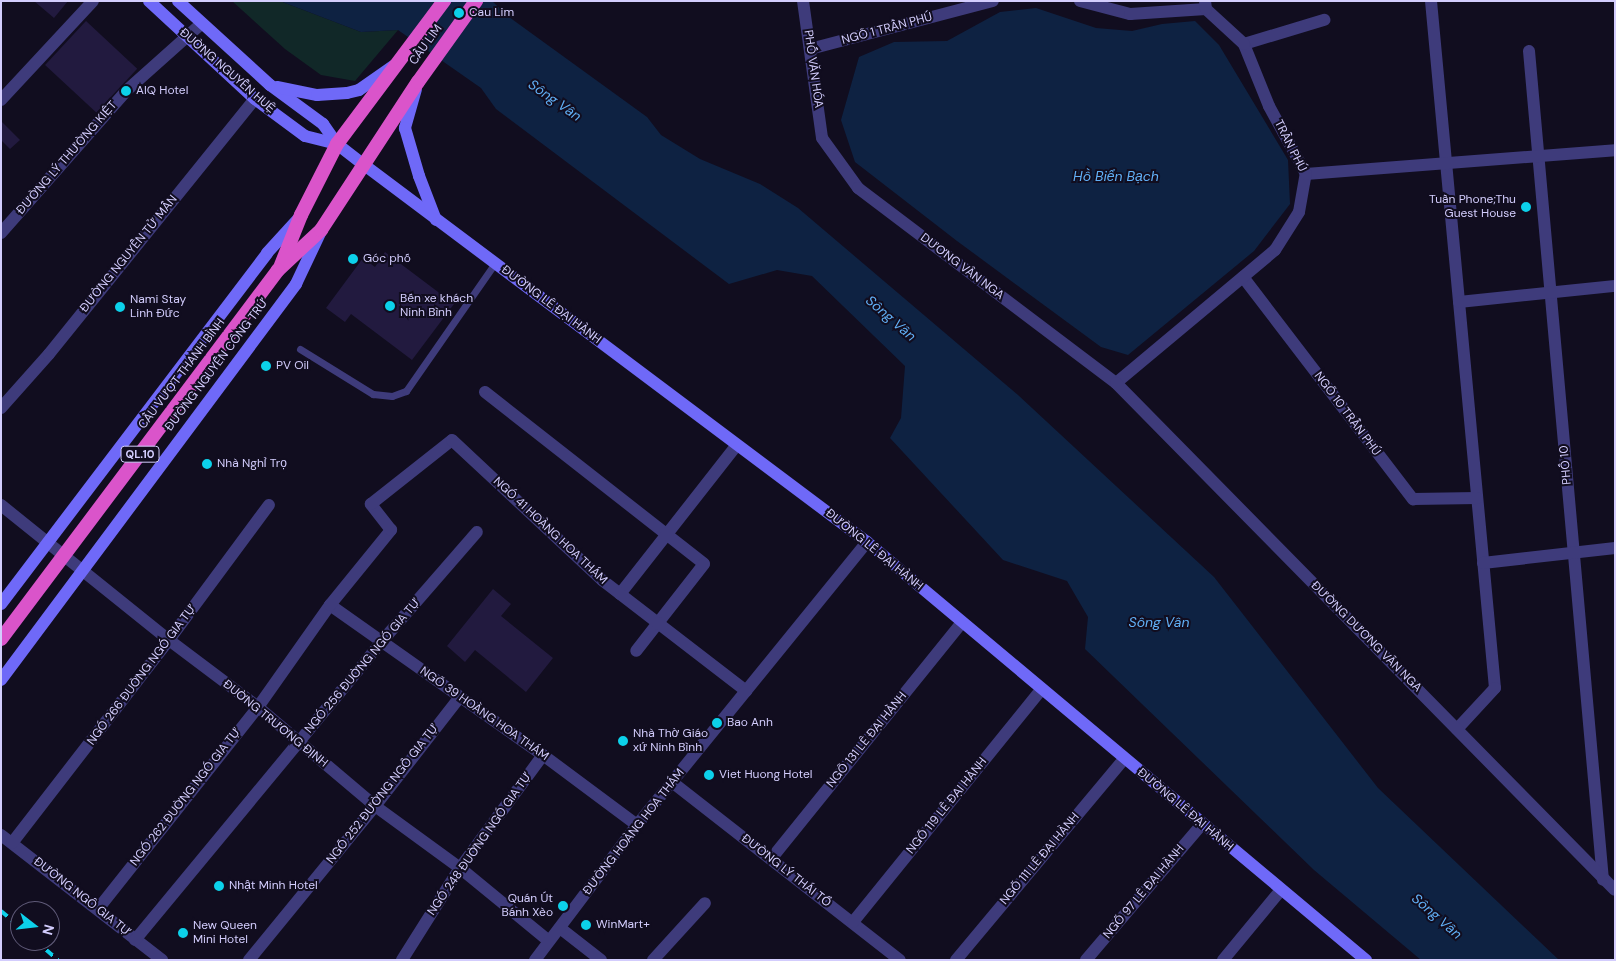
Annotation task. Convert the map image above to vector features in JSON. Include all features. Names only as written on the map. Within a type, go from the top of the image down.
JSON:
[{"type":"highway","name":"CẦU LIM","points":[[395,64],[444,1]]},
{"type":"highway","name":"CẦU LIM","points":[[418,82],[476,1]]},
{"type":"highway","points":[[278,270],[301,215],[337,144],[395,64]]},
{"type":"highway","name":"ĐƯỜNG NGUYỄN CÔNG TRỨ","points":[[278,270],[321,230],[418,82]]},
{"type":"highway","name":"CẦU VƯỢT THANH BÌNH","points":[[1,639],[278,270]]},
{"type":"main road","name":"ĐUỜNG NGUYỄN HUỆ","points":[[149,1],[255,99],[305,136],[337,144]]},
{"type":"main road","name":"ĐUỜNG NGUYỄN HUỆ","points":[[178,1],[270,85],[323,124],[337,144],[363,164]]},
{"type":"main road","points":[[270,85],[317,96],[347,93],[359,90],[395,64]]},
{"type":"main road","points":[[418,82],[405,128],[419,176],[436,222]]},
{"type":"main road","name":"ĐƯỜNG LÊ ĐẠI HÀNH","points":[[363,164],[436,222],[495,263],[867,542],[1365,959]]},
{"type":"main road","points":[[1,604],[267,253],[301,215]]},
{"type":"main road","name":"ĐƯỜNG NGUYỄN CÔNG TRỨ","points":[[1,680],[296,284],[321,230]]},
{"type":"street","points":[[1,100],[93,1]]},
{"type":"street","name":"PHỐ VĂN HÓA","points":[[804,1],[822,138]]},
{"type":"street","name":"NGÕ 1 TRẦN PHÚ","points":[[810,49],[993,1]]},
{"type":"street","points":[[1080,1],[1130,14],[1206,5]]},
{"type":"street","points":[[1431,1],[1495,688],[1457,730]]},
{"type":"street","name":"TRẦN PHÚ","points":[[1116,383],[1275,250],[1299,212],[1306,174],[1269,106],[1244,44],[1206,5]]},
{"type":"street","points":[[1244,44],[1324,20]]},
{"type":"street","name":"ĐƯỜNG LÝ THƯỜNG KIỆT","points":[[1,233],[126,91],[201,24]]},
{"type":"street","name":"PHỐ 10","points":[[1529,51],[1603,880]]},
{"type":"street","name":"ĐƯỜNG NGUYỄN TỬ MẪN","points":[[1,408],[49,354],[255,99]]},
{"type":"street","name":"DƯƠNG VÂN NGA","points":[[822,138],[858,188],[1116,383]]},
{"type":"street","points":[[1306,174],[1615,150]]},
{"type":"street","name":"NGÕ 10 TRẦN PHÚ","points":[[1243,277],[1413,499],[1477,498]]},
{"type":"street","points":[[1459,302],[1550,291],[1615,286]]},
{"type":"street","name":"ĐƯỜNG DƯƠNG VÂN NGA","points":[[1116,383],[1603,880],[1615,890]]},
{"type":"street","points":[[485,392],[704,564],[636,651]]},
{"type":"street","name":"NGÓ 41 HOÀNG HOA THÁM","points":[[452,440],[602,580],[658,621],[746,691]]},
{"type":"street","name":"NGÓ 262 ĐUỜNG NGÓ GIA TỰ","points":[[98,909],[258,707],[330,605],[391,530],[371,504],[452,440]]},
{"type":"street","points":[[620,594],[737,444]]},
{"type":"street","name":"ĐUỜNG TRƯƠNG ĐỊNH","points":[[1,505],[169,640],[258,707],[375,806],[460,868],[549,941]]},
{"type":"street","name":"NGÓ 266 ĐUỜNG NGÓ GIA TỰ","points":[[7,839],[169,640],[269,505]]},
{"type":"street","name":"NGÓ 256 ĐUỜNG NGÓ GIA TỰ","points":[[135,940],[300,743],[383,640],[477,532]]},
{"type":"street","name":"ĐƯỜNG HOÀNG HOA THÁM","points":[[535,960],[637,825],[867,542]]},
{"type":"street","points":[[1483,563],[1615,548]]},
{"type":"street","name":"NGÕ 39 HOÀNG HOA THÁM","points":[[330,605],[383,640],[459,698],[543,755],[637,825]]},
{"type":"street","name":"NGÕ 131 LÊ ĐẠI HÀNH","points":[[771,858],[962,622]]},
{"type":"street","name":"NGÕ 119 LÊ ĐẠI HÀNH","points":[[853,922],[1042,689]]},
{"type":"street","name":"NGÕ 252 ĐƯỜNG NGÔ GIA TỰ","points":[[249,960],[375,806],[459,698]]},
{"type":"street","name":"NGÓ 248 ĐUỜNG NGÓ GIA TỰ","points":[[402,960],[460,868],[543,755]]},
{"type":"street","name":"NGÕ 111 LÊ ĐẠI HÀNH","points":[[956,960],[1124,758]]},
{"type":"street","name":"ĐƯỜNG LÝ THÁI TỔ","points":[[672,782],[900,960]]},
{"type":"street","name":"NGÕ 97 LÊ ĐẠI HÀNH","points":[[1086,960],[1202,824]]},
{"type":"street","name":"ĐƯỜNG NGÔ GIA TỰ","points":[[7,839],[162,960]]},
{"type":"street","points":[[1223,960],[1281,890]]},
{"type":"street","points":[[653,960],[705,903]]},
{"type":"street","points":[[560,928],[601,960]]},
{"type":"lane","points":[[300,349],[373,394],[392,396],[406,391],[495,263]]},
{"type":"green space","points":[[232,1],[280,1],[361,32],[398,30],[355,81],[321,75],[285,49]]},
{"type":"water","name":"Sông Vân","points":[[280,1],[492,1],[509,17],[647,117],[661,135],[700,159],[760,184],[798,208],[1018,395],[1214,577],[1378,788],[1559,960],[1421,960],[1314,870],[1085,649],[1088,617],[1067,581],[1003,560],[890,438],[901,418],[905,366],[812,276],[777,270],[729,284],[496,109],[481,88],[398,30],[361,32]]},
{"type":"water","name":"Hồ Biển Bạch","points":[[1036,8],[1096,28],[1132,31],[1162,24],[1195,21],[1219,45],[1288,160],[1290,204],[1254,251],[1128,355],[1101,347],[957,241],[855,162],[841,120],[859,57],[894,42],[947,41],[1000,12]]},
{"type":"building","points":[[34,1],[68,1],[54,18]]},
{"type":"building","points":[[86,21],[137,69],[96,113],[45,65]]},
{"type":"building","points":[[1,121],[20,140],[10,149],[1,140]]},
{"type":"building","name":"Bến xe khách Ninh Bình","points":[[385,252],[454,304],[412,360],[351,314],[345,322],[326,308],[363,258],[375,267]]},
{"type":"building","points":[[493,589],[511,604],[501,616],[553,658],[526,692],[475,650],[465,662],[447,646]]},
{"type":"railway","points":[[1,911],[10,919]]},
{"type":"railway","points":[[48,951],[58,960]]},
{"type":"place","name":"Cau Lim","points":[[459,13]]},
{"type":"place","name":"AIQ Hotel","points":[[126,91]]},
{"type":"place","name":"Tuần Phone;Thu Guest House","points":[[1526,207]]},
{"type":"place","name":"Góc phố","points":[[353,259]]},
{"type":"place","name":"Bến xe khách Ninh Bình","points":[[390,306]]},
{"type":"place","name":"Nami Stay Linh Đức","points":[[120,307]]},
{"type":"place","name":"PV Oil","points":[[266,366]]},
{"type":"place","name":"Nhà Nghỉ Trọ","points":[[207,464]]},
{"type":"place","name":"Bao Anh","points":[[717,723]]},
{"type":"place","name":"Nhà Thờ Giáo xứ Ninh Bình","points":[[623,741]]},
{"type":"place","name":"Viet Huong Hotel","points":[[709,775]]},
{"type":"place","name":"Nhật Minh Hotel","points":[[219,886]]},
{"type":"place","name":"Quán Út Bánh Xèo","points":[[563,906]]},
{"type":"place","name":"WinMart+","points":[[586,925]]},
{"type":"place","name":"New Queen Mini Hotel","points":[[183,933]]}]
